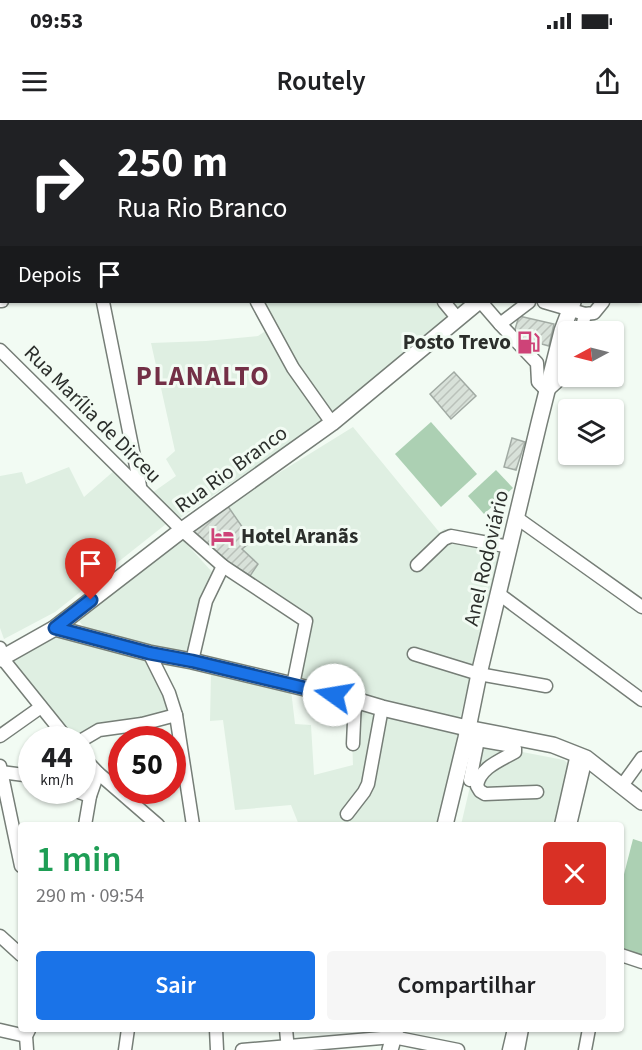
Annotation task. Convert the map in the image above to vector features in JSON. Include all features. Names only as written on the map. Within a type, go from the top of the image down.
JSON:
[{"type":"main road","name":"Rua Rio Branco","points":[[1,655],[55,628],[182,530],[332,423],[479,303]]},
{"type":"main road","name":"Anel Rodoviário","points":[[446,822],[470,735],[479,674],[561,331],[576,308]]},
{"type":"main road","points":[[55,628],[149,653],[355,700],[470,735],[553,745],[581,756],[642,801]]},
{"type":"street","points":[[103,303],[140,488]]},
{"type":"street","points":[[258,303],[293,368],[332,423]]},
{"type":"street","points":[[445,303],[458,319]]},
{"type":"street","points":[[481,303],[537,363],[538,382],[547,391],[558,381]]},
{"type":"street","points":[[500,324],[528,303]]},
{"type":"street","points":[[549,303],[594,312],[602,303]]},
{"type":"street","name":"Rua Marília de Dirceu","points":[[0,350],[182,530],[223,566],[306,621],[293,685]]},
{"type":"street","points":[[517,518],[642,607]]},
{"type":"street","points":[[417,565],[444,539],[451,536],[510,547]]},
{"type":"street","points":[[192,661],[206,601],[223,566]]},
{"type":"street","points":[[499,594],[642,700]]},
{"type":"street","points":[[149,653],[169,693],[176,715],[193,822]]},
{"type":"street","points":[[414,654],[479,674],[546,686]]},
{"type":"street","points":[[1,655],[57,726]]},
{"type":"street","points":[[354,744],[355,700]]},
{"type":"street","points":[[0,736],[41,707]]},
{"type":"street","points":[[347,814],[368,784],[382,708]]},
{"type":"street","points":[[96,732],[142,724],[176,715]]},
{"type":"street","points":[[470,780],[470,735],[512,746],[516,750],[480,774],[477,786],[480,791],[485,794],[537,792]]},
{"type":"street","points":[[562,822],[581,756]]},
{"type":"street","points":[[570,822],[581,756]]},
{"type":"street","points":[[621,787],[642,758]]},
{"type":"street","points":[[18,773],[1,769],[18,851]]},
{"type":"street","points":[[96,779],[98,773],[155,822]]},
{"type":"street","points":[[86,822],[89,804]]},
{"type":"street","points":[[0,936],[18,951]]},
{"type":"street","points":[[624,956],[642,962]]},
{"type":"street","points":[[0,1030],[18,1031]]},
{"type":"street","points":[[27,1050],[28,1032]]},
{"type":"street","points":[[125,1050],[128,1032]]},
{"type":"street","points":[[216,1032],[217,1050]]},
{"type":"street","points":[[285,1032],[288,1048]]},
{"type":"street","points":[[509,1050],[513,1032]]},
{"type":"street","points":[[518,1050],[521,1032]]},
{"type":"street","points":[[585,1050],[588,1032]]},
{"type":"street","points":[[242,1050],[393,1039],[458,1050]]},
{"type":"shaded area","points":[[265,303],[469,303],[414,350],[330,414],[296,360]]},
{"type":"shaded area","points":[[267,330],[291,377],[323,421],[180,518],[152,493],[176,476],[166,459],[175,451],[151,343],[258,336]]},
{"type":"shaded area","points":[[353,427],[440,533],[444,529],[504,539],[460,719],[299,680],[312,618],[221,558],[227,505]]},
{"type":"shaded area","points":[[69,467],[84,497],[115,470],[166,524],[55,612],[4,639],[0,628],[0,476],[22,472],[26,484]]},
{"type":"shaded area","points":[[183,540],[213,573],[188,654],[99,636],[83,626],[76,617]]},
{"type":"shaded area","points":[[55,635],[145,657],[170,711],[127,723],[96,727],[63,726],[10,660]]},
{"type":"shaded area","points":[[211,673],[291,690],[295,724],[311,725],[314,775],[353,765],[351,707],[459,734],[438,822],[298,822],[291,805],[235,810],[223,720],[210,721]]},
{"type":"shaded area","points":[[480,744],[564,760],[570,766],[557,822],[462,822]]},
{"type":"green space","points":[[431,422],[477,474],[441,507],[395,454]]},
{"type":"green space","points":[[496,470],[513,488],[484,514],[468,496]]},
{"type":"green space","points":[[633,839],[642,842],[642,956],[624,952],[624,874]]},
{"type":"building","points":[[519,316],[554,324],[549,346],[513,336]]},
{"type":"building","points":[[454,372],[476,396],[451,419],[430,394]]},
{"type":"building","points":[[512,438],[525,442],[516,470],[504,467]]},
{"type":"building","name":"Hotel Aranãs","points":[[227,505],[252,541],[242,549],[258,564],[250,576],[221,558],[192,530]]},
{"type":"place","name":"Posto Trevo","points":[[529,342]]},
{"type":"place","name":"Hotel Aranãs","points":[[223,536]]},
{"type":"district","name":"PLANALTO","points":[[203,376]]},
{"type":"route","points":[[91,600],[55,628],[149,653],[334,695]]}]
